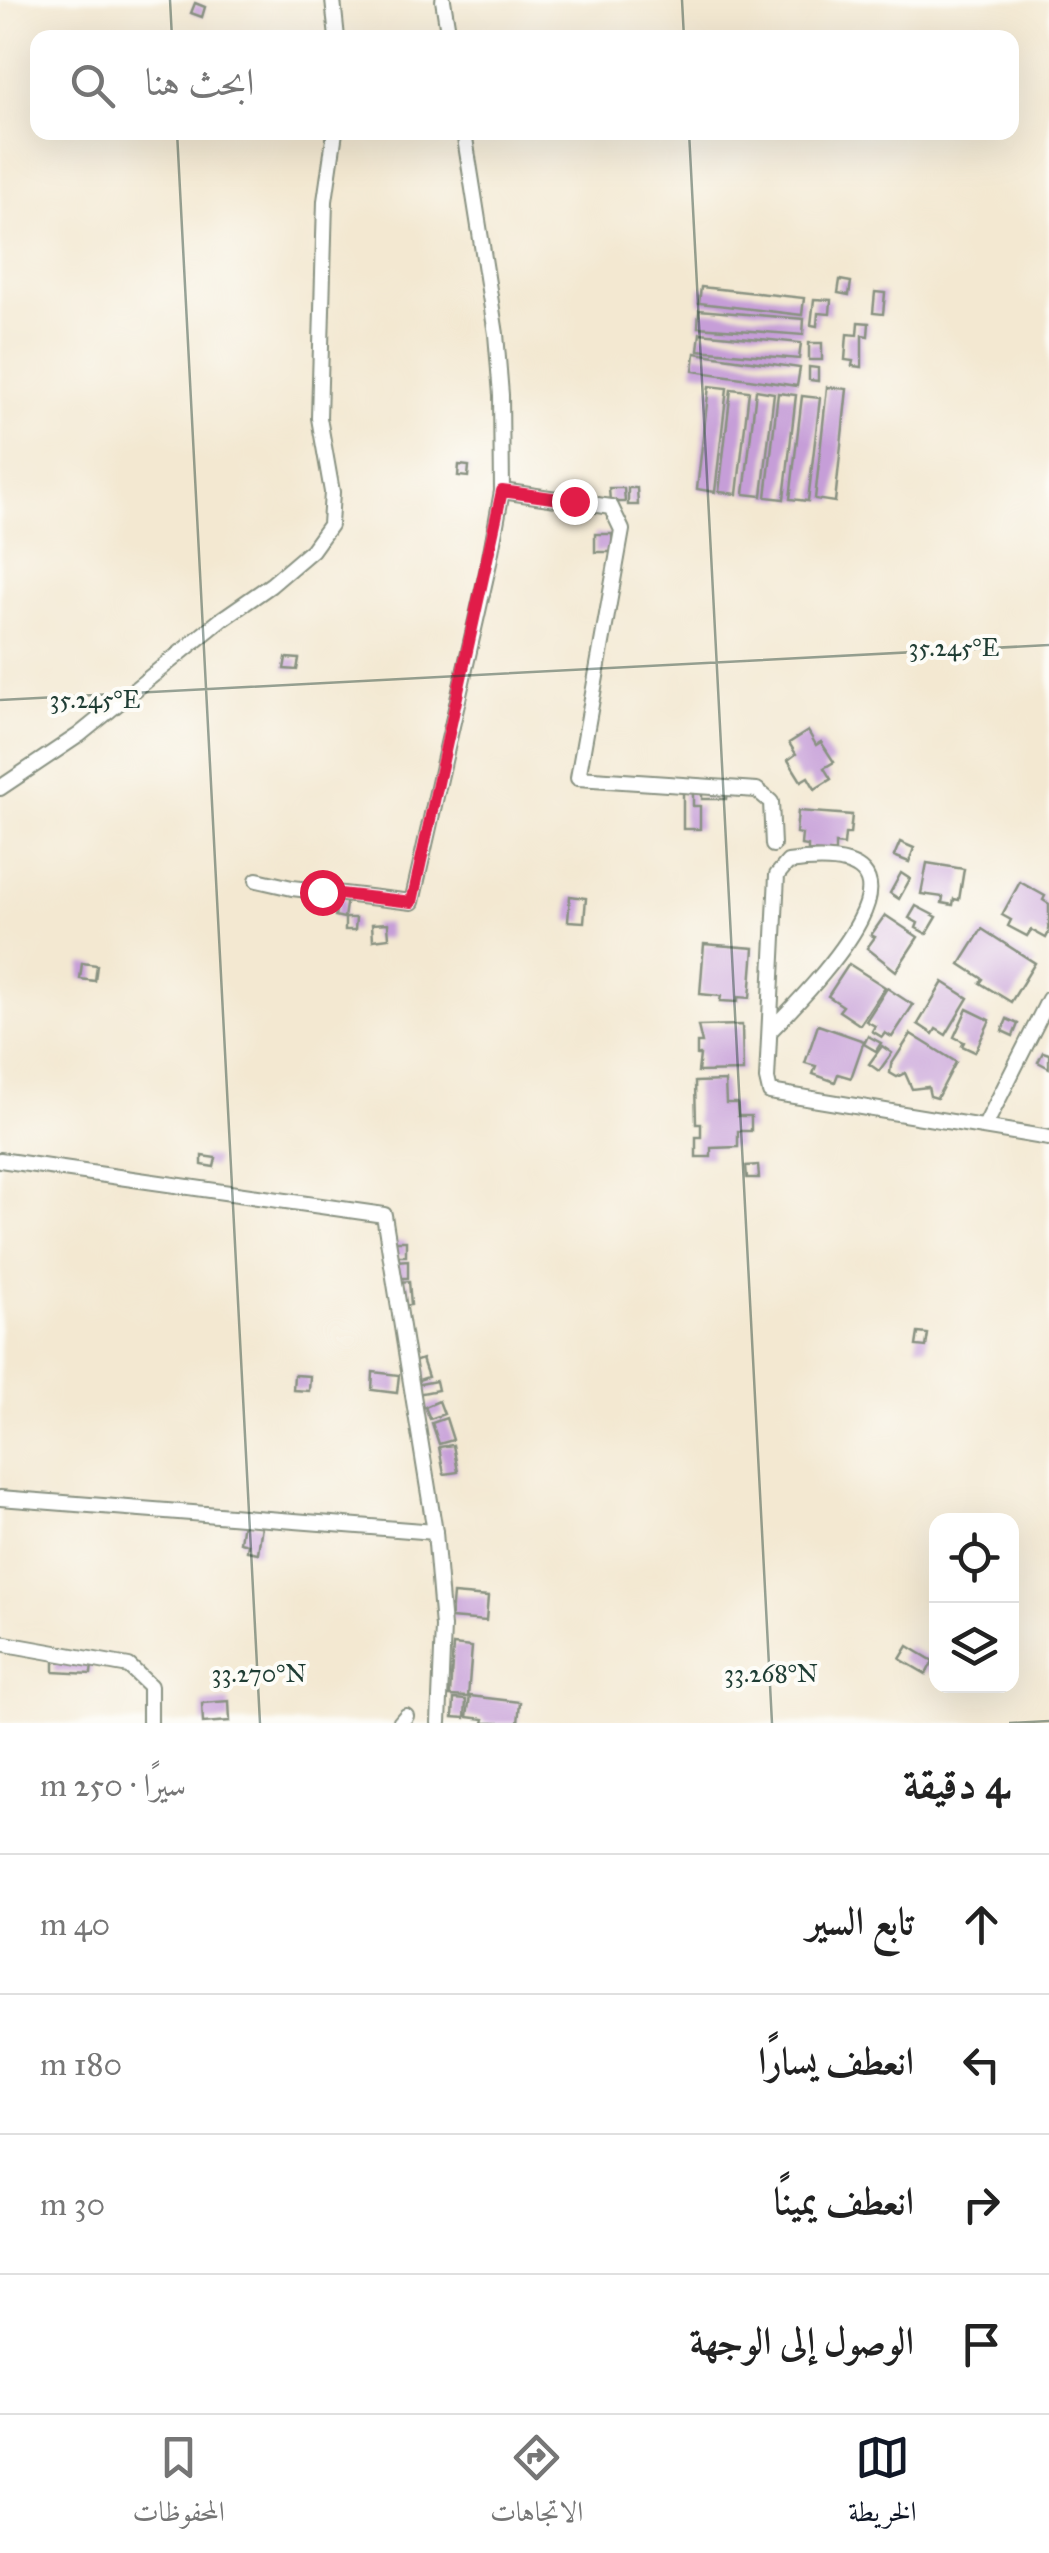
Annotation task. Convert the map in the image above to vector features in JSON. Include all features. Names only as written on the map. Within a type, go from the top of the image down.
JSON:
[{"type":"street","points":[[333,0],[336,30]]},
{"type":"street","points":[[444,0],[448,30]]},
{"type":"street","points":[[0,788],[80,735],[222,619],[294,566],[324,536],[334,505],[320,436],[325,202],[334,140]]},
{"type":"street","points":[[256,880],[412,902],[502,491],[496,334],[465,140]]},
{"type":"street","points":[[502,491],[611,507],[622,530],[578,778],[757,790],[771,802],[774,845]]},
{"type":"street","points":[[770,1031],[819,982],[861,921],[872,889],[870,880],[858,867],[799,860],[781,866],[776,882],[767,1080],[770,1092],[1049,1138]]},
{"type":"street","points":[[985,1126],[1049,1000]]},
{"type":"street","points":[[0,1160],[384,1215],[434,1532],[443,1627],[440,1723]]},
{"type":"street","points":[[0,1498],[434,1532]]},
{"type":"street","points":[[0,1643],[129,1666],[150,1686],[150,1723]]},
{"type":"building","points":[[195,3],[205,7],[202,17],[191,13]]},
{"type":"building","points":[[840,280],[851,282],[849,295],[838,293]]},
{"type":"building","points":[[701,287],[804,298],[802,315],[699,303]]},
{"type":"building","points":[[875,292],[885,293],[883,314],[873,313]]},
{"type":"building","points":[[814,299],[831,300],[830,314],[818,313],[817,326],[811,325]]},
{"type":"building","points":[[699,310],[804,319],[803,335],[698,327]]},
{"type":"building","points":[[858,322],[869,323],[868,336],[862,335],[862,367],[845,360],[847,334],[857,335]]},
{"type":"building","points":[[700,333],[801,343],[799,359],[698,350]]},
{"type":"building","points":[[809,343],[822,343],[822,360],[809,360]]},
{"type":"building","points":[[695,353],[800,368],[797,386],[693,371]]},
{"type":"building","points":[[809,367],[818,368],[818,381],[809,380]]},
{"type":"building","points":[[709,386],[727,388],[715,492],[697,489]]},
{"type":"building","points":[[827,387],[847,389],[835,502],[815,499]]},
{"type":"building","points":[[731,389],[749,391],[737,494],[719,492]]},
{"type":"building","points":[[756,390],[774,393],[762,496],[744,494]]},
{"type":"building","points":[[778,393],[796,395],[784,499],[766,497]]},
{"type":"building","points":[[802,396],[820,398],[808,501],[790,499]]},
{"type":"building","points":[[459,465],[469,466],[468,477],[458,476]]},
{"type":"building","points":[[609,488],[624,488],[625,502],[610,502]]},
{"type":"building","points":[[628,488],[637,488],[638,505],[628,505]]},
{"type":"building","points":[[595,534],[612,534],[613,552],[595,552]]},
{"type":"building","points":[[286,658],[299,659],[297,670],[284,669]]},
{"type":"building","points":[[808,731],[834,762],[824,768],[831,779],[815,789],[808,777],[801,781],[788,760],[796,754],[789,743]]},
{"type":"building","points":[[702,791],[727,791],[726,799],[702,799]]},
{"type":"building","points":[[683,792],[693,792],[693,806],[700,806],[700,829],[683,829]]},
{"type":"building","points":[[798,811],[852,815],[844,845],[835,844],[835,853],[808,851],[808,846],[801,845],[802,834],[796,833]]},
{"type":"building","points":[[900,842],[914,848],[909,862],[894,856]]},
{"type":"building","points":[[927,863],[964,869],[959,900],[954,899],[953,905],[942,903],[943,897],[921,894]]},
{"type":"building","points":[[901,873],[910,879],[899,899],[890,893]]},
{"type":"building","points":[[1020,882],[1045,896],[1043,900],[1049,904],[1046,938],[1031,930],[1027,936],[1008,926],[1011,920],[1002,915]]},
{"type":"building","points":[[570,896],[586,898],[584,922],[568,921]]},
{"type":"building","points":[[339,897],[347,898],[344,918],[335,916]]},
{"type":"building","points":[[916,906],[937,917],[927,934],[909,918]]},
{"type":"building","points":[[885,915],[918,937],[896,971],[867,948]]},
{"type":"building","points":[[345,918],[356,918],[355,930],[345,930]]},
{"type":"building","points":[[388,923],[389,938],[373,940],[372,924]]},
{"type":"building","points":[[982,929],[1035,963],[1011,1002],[980,983],[983,979],[960,964]]},
{"type":"building","points":[[704,944],[754,948],[750,998],[720,1001],[721,996],[700,994]]},
{"type":"building","points":[[82,963],[97,965],[95,981],[80,979]]},
{"type":"building","points":[[849,964],[885,987],[860,1025],[839,1011],[843,1006],[828,996]]},
{"type":"building","points":[[943,982],[968,998],[946,1035],[936,1029],[933,1034],[918,1024]]},
{"type":"building","points":[[887,988],[913,1005],[892,1037],[885,1033],[882,1037],[866,1021]]},
{"type":"building","points":[[967,1009],[990,1020],[975,1052],[954,1037]]},
{"type":"building","points":[[1007,1019],[1018,1024],[1013,1036],[1002,1031]]},
{"type":"building","points":[[742,1025],[743,1071],[698,1072],[697,1043],[702,1043],[698,1026]]},
{"type":"building","points":[[818,1025],[864,1041],[851,1078],[838,1074],[835,1082],[813,1074],[816,1066],[805,1063]]},
{"type":"building","points":[[911,1034],[956,1062],[937,1098],[930,1096],[928,1087],[912,1089],[905,1073],[897,1077],[890,1073]]},
{"type":"building","points":[[868,1036],[881,1043],[876,1051],[864,1044]]},
{"type":"building","points":[[882,1046],[892,1053],[879,1071],[869,1064]]},
{"type":"building","points":[[1043,1052],[1049,1054],[1049,1068],[1038,1062]]},
{"type":"building","points":[[725,1081],[726,1103],[737,1103],[738,1116],[751,1116],[751,1131],[738,1131],[738,1147],[711,1148],[711,1157],[696,1157],[701,1124],[696,1124],[695,1082]]},
{"type":"building","points":[[202,1156],[216,1158],[214,1167],[202,1165]]},
{"type":"building","points":[[758,1165],[759,1178],[747,1178],[746,1166]]},
{"type":"building","points":[[394,1241],[406,1241],[406,1256],[394,1256]]},
{"type":"building","points":[[408,1260],[408,1278],[396,1278],[396,1261]]},
{"type":"building","points":[[409,1281],[411,1305],[402,1306],[399,1282]]},
{"type":"building","points":[[918,1333],[928,1334],[926,1347],[916,1346]]},
{"type":"building","points":[[422,1359],[428,1377],[416,1381],[411,1363]]},
{"type":"building","points":[[373,1372],[399,1375],[397,1393],[372,1390]]},
{"type":"building","points":[[294,1375],[310,1376],[309,1391],[293,1390]]},
{"type":"building","points":[[436,1381],[438,1390],[417,1394],[415,1385]]},
{"type":"building","points":[[439,1401],[444,1414],[430,1419],[425,1407]]},
{"type":"building","points":[[446,1418],[453,1440],[439,1444],[432,1423]]},
{"type":"building","points":[[453,1445],[458,1472],[444,1474],[439,1447]]},
{"type":"building","points":[[243,1522],[262,1525],[258,1553],[247,1551],[248,1544],[240,1542]]},
{"type":"building","points":[[453,1594],[488,1597],[486,1621],[451,1618]]},
{"type":"building","points":[[453,1645],[472,1647],[468,1697],[450,1696]]},
{"type":"building","points":[[908,1646],[929,1659],[929,1668],[926,1674],[900,1659]]},
{"type":"building","points":[[54,1661],[92,1664],[91,1674],[54,1672]]},
{"type":"building","points":[[470,1696],[520,1702],[518,1723],[483,1723],[484,1719],[467,1717]]},
{"type":"building","points":[[454,1699],[466,1700],[465,1718],[453,1717]]},
{"type":"building","points":[[229,1701],[230,1721],[203,1723],[202,1703]]},
{"type":"route","points":[[322,892],[412,902],[502,491],[574,501]]}]
